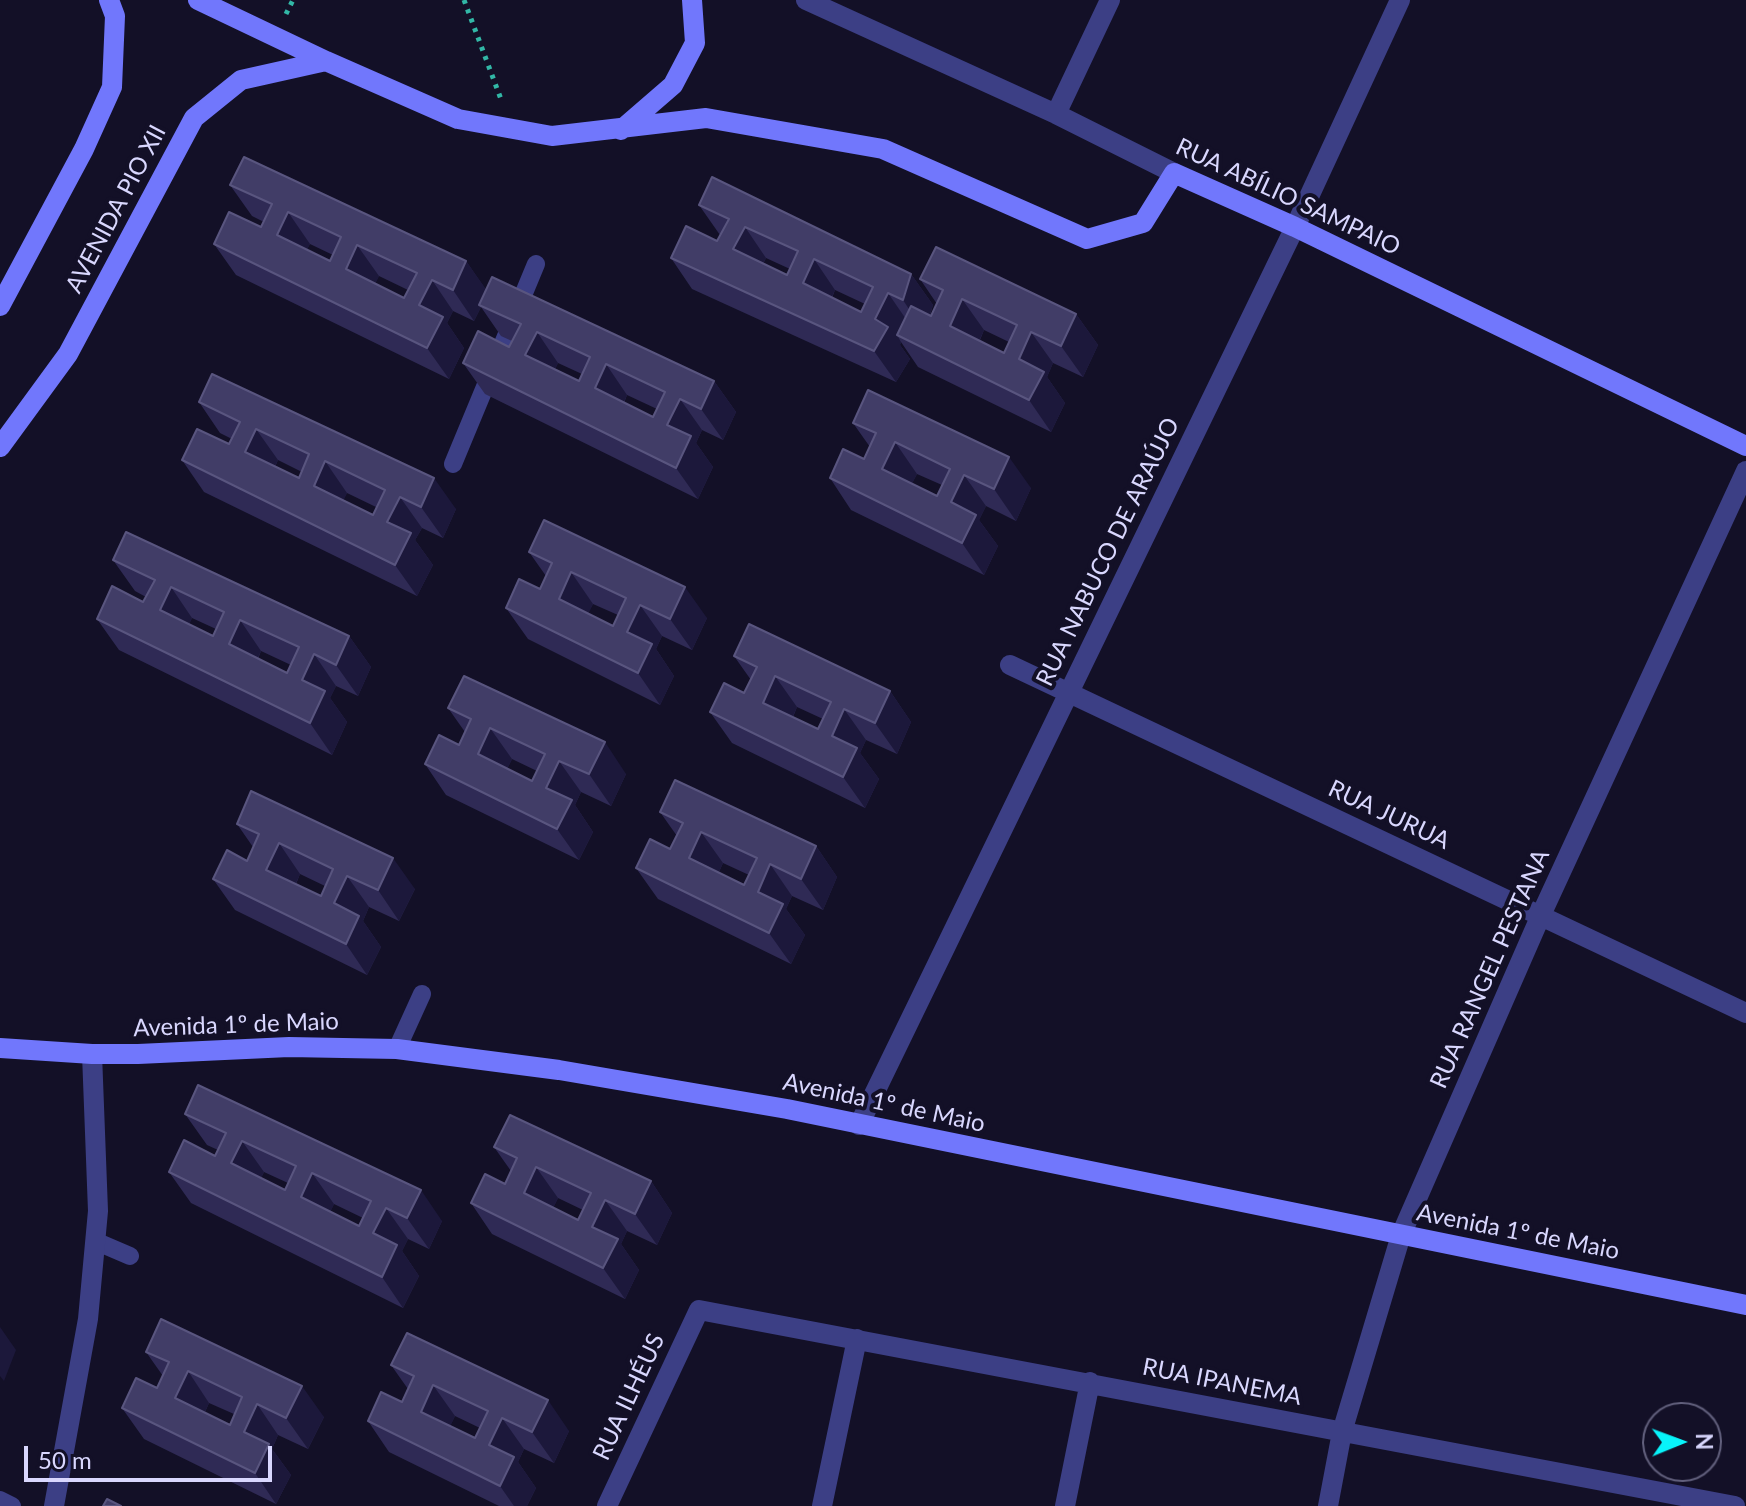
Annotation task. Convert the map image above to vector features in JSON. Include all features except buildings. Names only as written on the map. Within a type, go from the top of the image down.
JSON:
[{"type":"street","points":[[0,306],[84,149],[112,87],[115,16],[109,0]]},
{"type":"street","points":[[198,0],[458,119],[552,136],[706,118],[883,149],[1087,239],[1143,223],[1174,173]]},
{"type":"street","points":[[621,130],[673,85],[695,43],[692,0]]},
{"type":"street","name":"RUA ABÍLIO SAMPAIO","points":[[808,0],[1295,227],[1746,446]]},
{"type":"street","points":[[1056,114],[1110,0]]},
{"type":"street","name":"RUA NABUCO DE ARAÚJO","points":[[859,1125],[1295,227],[1400,0]]},
{"type":"street","name":"AVENIDA PIO XII","points":[[0,447],[68,354],[194,118],[241,80],[326,61]]},
{"type":"street","name":"RUA RANGEL PESTANA","points":[[1328,1506],[1342,1432],[1401,1235],[1541,915],[1746,471]]},
{"type":"street","name":"RUA JURUA","points":[[1010,665],[1746,1013]]},
{"type":"street","name":"Avenida 1º de Maio","points":[[0,1048],[92,1054],[289,1047],[397,1049],[651,1085],[787,1109],[1746,1305]]},
{"type":"street","points":[[54,1506],[88,1319],[98,1211],[92,1054]]},
{"type":"street","name":"RUA IPANEMA","points":[[699,1310],[1735,1506]]},
{"type":"street","name":"RUA ILHÉUS","points":[[607,1506],[699,1310]]},
{"type":"street","points":[[822,1506],[857,1339]]},
{"type":"street","points":[[1065,1506],[1090,1382]]},
{"type":"lane","points":[[453,464],[536,264]]},
{"type":"lane","points":[[397,1049],[422,994]]},
{"type":"lane","points":[[95,1241],[130,1256]]},
{"type":"lane","points":[[0,1500],[12,1506]]},
{"type":"path","points":[[464,0],[513,129]]}]
